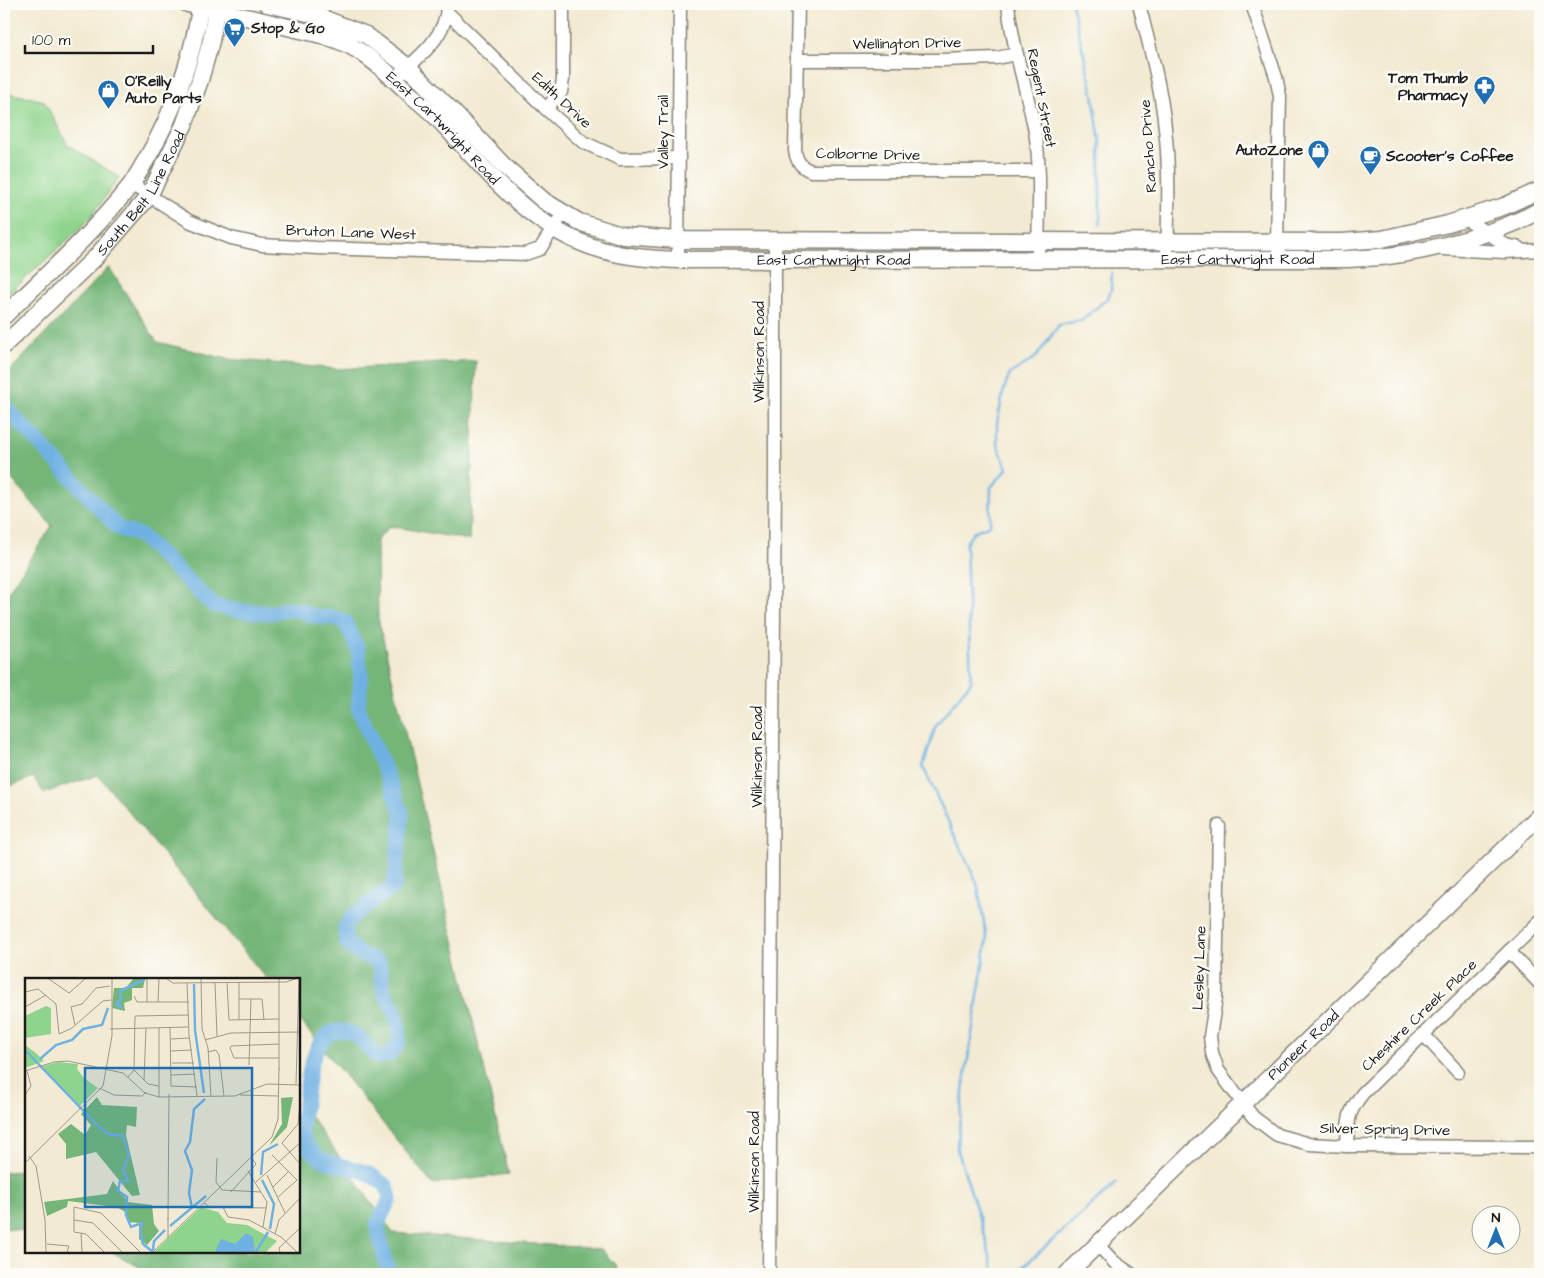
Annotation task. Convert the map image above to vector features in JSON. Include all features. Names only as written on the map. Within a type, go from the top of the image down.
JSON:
[{"type":"main road","name":"East Cartwright Road","points":[[267,4],[312,14],[366,35],[408,67],[504,166],[544,201],[579,222],[624,236],[678,240],[1168,242],[1280,250],[1346,259],[1388,256],[1432,248],[1487,233],[1540,210]]},
{"type":"main road","name":"East Cartwright Road","points":[[205,5],[318,34],[345,43],[368,56],[440,121],[502,189],[552,230],[591,247],[634,257],[678,260],[1167,259],[1280,250],[1382,239],[1465,219],[1505,206],[1540,190]]},
{"type":"main road","name":"South Belt Line Road","points":[[4,316],[89,234],[131,184],[162,133],[178,94],[205,5]]},
{"type":"main road","name":"South Belt Line Road","points":[[8,341],[96,257],[149,196],[184,125],[202,72],[211,41],[205,5]]},
{"type":"main road","points":[[1409,234],[1411,252]]},
{"type":"main road","name":"Pioneer Road","points":[[1067,1274],[1539,820]]},
{"type":"street","points":[[546,109],[561,92],[563,79],[563,4]]},
{"type":"street","name":"Valley Trail","points":[[678,260],[680,4]]},
{"type":"street","name":"Colborne Drive","points":[[798,4],[795,151],[802,167],[811,171],[1038,171]]},
{"type":"street","name":"Regent Street","points":[[1008,4],[1035,133],[1038,171],[1038,259]]},
{"type":"street","name":"Rancho Drive","points":[[1139,4],[1160,90],[1166,128],[1168,165],[1167,259]]},
{"type":"street","points":[[1252,4],[1276,77],[1280,96],[1280,250]]},
{"type":"street","points":[[394,79],[437,38],[443,28],[447,8]]},
{"type":"street","name":"Edith Drive","points":[[447,8],[546,109],[583,142],[620,159],[679,158]]},
{"type":"street","name":"Wellington Drive","points":[[798,60],[943,60],[996,58],[1017,54]]},
{"type":"street","name":"Bruton Lane West","points":[[131,184],[189,221],[231,238],[262,245],[525,254],[540,249],[563,213]]},
{"type":"street","points":[[1465,219],[1506,245],[1535,249]]},
{"type":"street","name":"Wilkinson Road","points":[[769,1274],[775,240]]},
{"type":"street","points":[[1432,248],[1505,252],[1535,249]]},
{"type":"street","name":"Lesley Lane","points":[[1218,826],[1216,998],[1210,1036],[1212,1053],[1218,1070],[1243,1103]]},
{"type":"street","name":"Cheshire Creek Place","points":[[1346,1146],[1348,1117],[1356,1101],[1540,921]]},
{"type":"street","points":[[1509,951],[1540,984]]},
{"type":"street","points":[[1423,1034],[1458,1072]]},
{"type":"street","name":"Silver Spring Drive","points":[[1243,1103],[1253,1117],[1277,1135],[1309,1144],[1346,1146],[1540,1147]]},
{"type":"street","points":[[1098,1244],[1114,1262],[1131,1274]]},
{"type":"green space","points":[[4,92],[44,101],[68,145],[119,177],[89,220],[4,298]]},
{"type":"green space","points":[[109,267],[157,342],[228,359],[337,369],[476,361],[469,540],[390,526],[377,540],[378,618],[509,1174],[432,1184],[300,1020],[300,978],[266,978],[98,775],[44,793],[33,777],[4,789],[4,598],[52,526],[4,470],[4,377]]},
{"type":"green space","points":[[300,1101],[393,1233],[601,1249],[616,1266],[618,1274],[194,1274],[145,1270],[114,1253],[300,1253]]},
{"type":"green space","points":[[25,1171],[25,1231],[4,1228],[4,1172]]},
{"type":"waterway","points":[[1072,4],[1093,94],[1100,143],[1100,224]]},
{"type":"waterway","points":[[994,1274],[985,1236],[957,1148],[964,1083],[987,940],[977,883],[923,767],[936,725],[971,682],[966,544],[973,532],[990,525],[991,487],[1007,469],[997,443],[997,423],[1004,389],[1010,374],[1036,357],[1059,325],[1082,320],[1108,298],[1111,290],[1112,272]]},
{"type":"waterway","points":[[4,405],[118,528],[141,536],[213,605],[234,610],[270,613],[287,609],[298,610],[317,617],[332,617],[345,622],[358,649],[361,679],[358,709],[402,814],[394,886],[353,916],[345,927],[346,942],[357,952],[379,963],[384,993],[396,1013],[399,1043],[389,1055],[379,1057],[359,1038],[349,1032],[333,1032],[324,1038],[313,1058],[307,1083],[301,1130],[303,1139],[309,1148],[321,1158],[328,1162],[360,1170],[387,1186],[390,1199],[377,1225],[390,1274]]},
{"type":"waterway","points":[[1015,1274],[1116,1183]]},
{"type":"place","name":"Stop & Go","points":[[235,47]]},
{"type":"place","name":"Tom Thumb Pharmacy","points":[[1484,106]]},
{"type":"place","name":"O'Reilly Auto Parts","points":[[109,109]]},
{"type":"place","name":"AutoZone","points":[[1319,169]]},
{"type":"place","name":"Scooter's Coffee","points":[[1370,175]]}]
